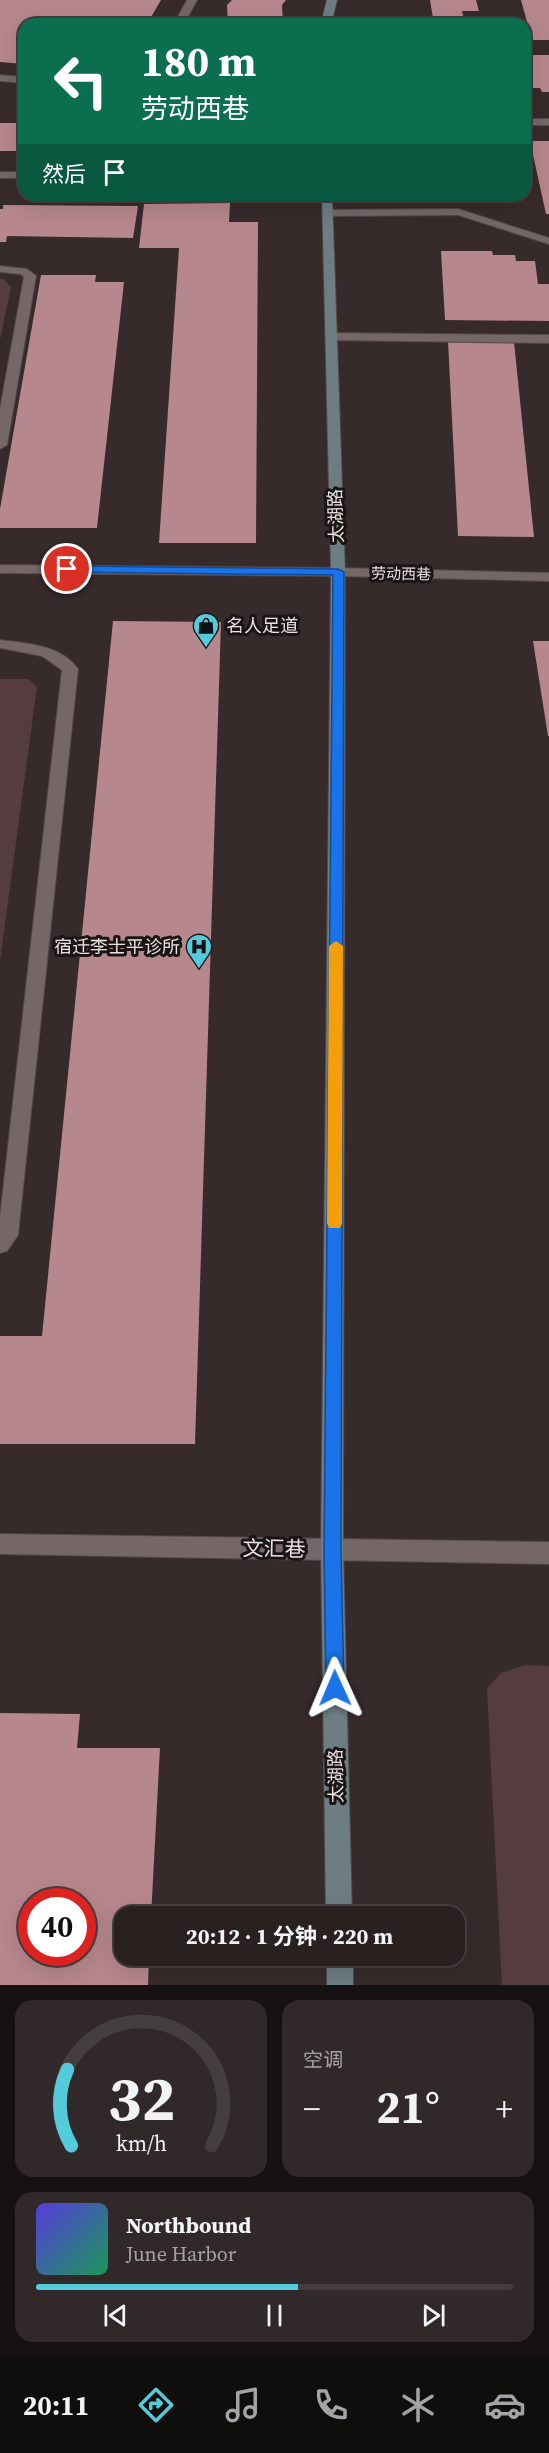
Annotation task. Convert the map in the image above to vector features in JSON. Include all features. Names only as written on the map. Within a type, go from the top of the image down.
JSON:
[{"type":"street","points":[[182,18],[192,0]]},
{"type":"street","points":[[328,18],[332,0]]},
{"type":"street","points":[[0,78],[18,80]]},
{"type":"street","points":[[531,122],[549,122]]},
{"type":"street","points":[[0,175],[18,175]]},
{"type":"street","points":[[328,204],[475,214],[525,236],[549,241]]},
{"type":"street","name":"太湖路","points":[[328,204],[338,572],[332,1550],[339,1906]]},
{"type":"street","points":[[0,269],[23,271],[30,276],[0,445]]},
{"type":"street","points":[[330,337],[549,339]]},
{"type":"street","name":"劳动西巷","points":[[0,569],[338,572],[549,577]]},
{"type":"street","points":[[0,644],[49,653],[64,661],[70,669],[8,1234],[0,1245]]},
{"type":"street","name":"文汇巷","points":[[0,1544],[549,1553]]},
{"type":"street","points":[[340,1966],[340,1985]]},
{"type":"shaded area","points":[[0,279],[4,279],[11,287],[0,340]]},
{"type":"shaded area","points":[[0,679],[29,679],[37,687],[0,961]]},
{"type":"shaded area","points":[[525,1665],[549,1666],[549,1985],[502,1985],[487,1689],[501,1673]]},
{"type":"building","points":[[0,0],[161,0],[150,18],[18,18],[18,64],[0,62]]},
{"type":"building","points":[[232,0],[286,0],[282,5],[283,18],[228,18],[227,5]]},
{"type":"building","points":[[430,0],[476,0],[479,11],[462,11],[464,18],[433,18]]},
{"type":"building","points":[[521,0],[549,0],[549,40],[532,40],[531,18],[526,18]]},
{"type":"building","points":[[531,55],[549,55],[549,92],[542,92],[540,88],[531,88]]},
{"type":"building","points":[[0,123],[18,123],[18,151],[0,151]]},
{"type":"building","points":[[531,141],[549,141],[549,214],[546,214]]},
{"type":"building","points":[[230,203],[229,222],[258,222],[256,543],[159,543],[179,248],[139,248],[144,204]]},
{"type":"building","points":[[3,205],[138,206],[133,238],[7,236],[6,242],[0,242],[0,209],[3,209]]},
{"type":"building","points":[[441,251],[492,251],[493,255],[515,255],[516,261],[535,261],[538,284],[549,284],[549,321],[445,320]]},
{"type":"building","points":[[41,275],[96,275],[95,282],[124,282],[97,528],[0,528],[0,509]]},
{"type":"building","points":[[448,341],[514,342],[534,537],[458,536]]},
{"type":"building","points":[[113,621],[221,622],[195,1444],[0,1444],[0,1336],[42,1336]]},
{"type":"building","points":[[533,641],[549,641],[549,736],[548,736]]},
{"type":"building","points":[[0,1713],[80,1714],[77,1748],[160,1748],[152,1906],[114,1906],[114,1966],[149,1966],[148,1985],[0,1985]]},
{"type":"slow traffic","points":[[334,1223],[336,946]]},
{"type":"place","name":"名人足道","points":[[206,649]]},
{"type":"place","name":"宿迁李士平诊所","points":[[199,970]]},
{"type":"route","points":[[67,569],[338,572],[332,1550],[335,1688]]}]
